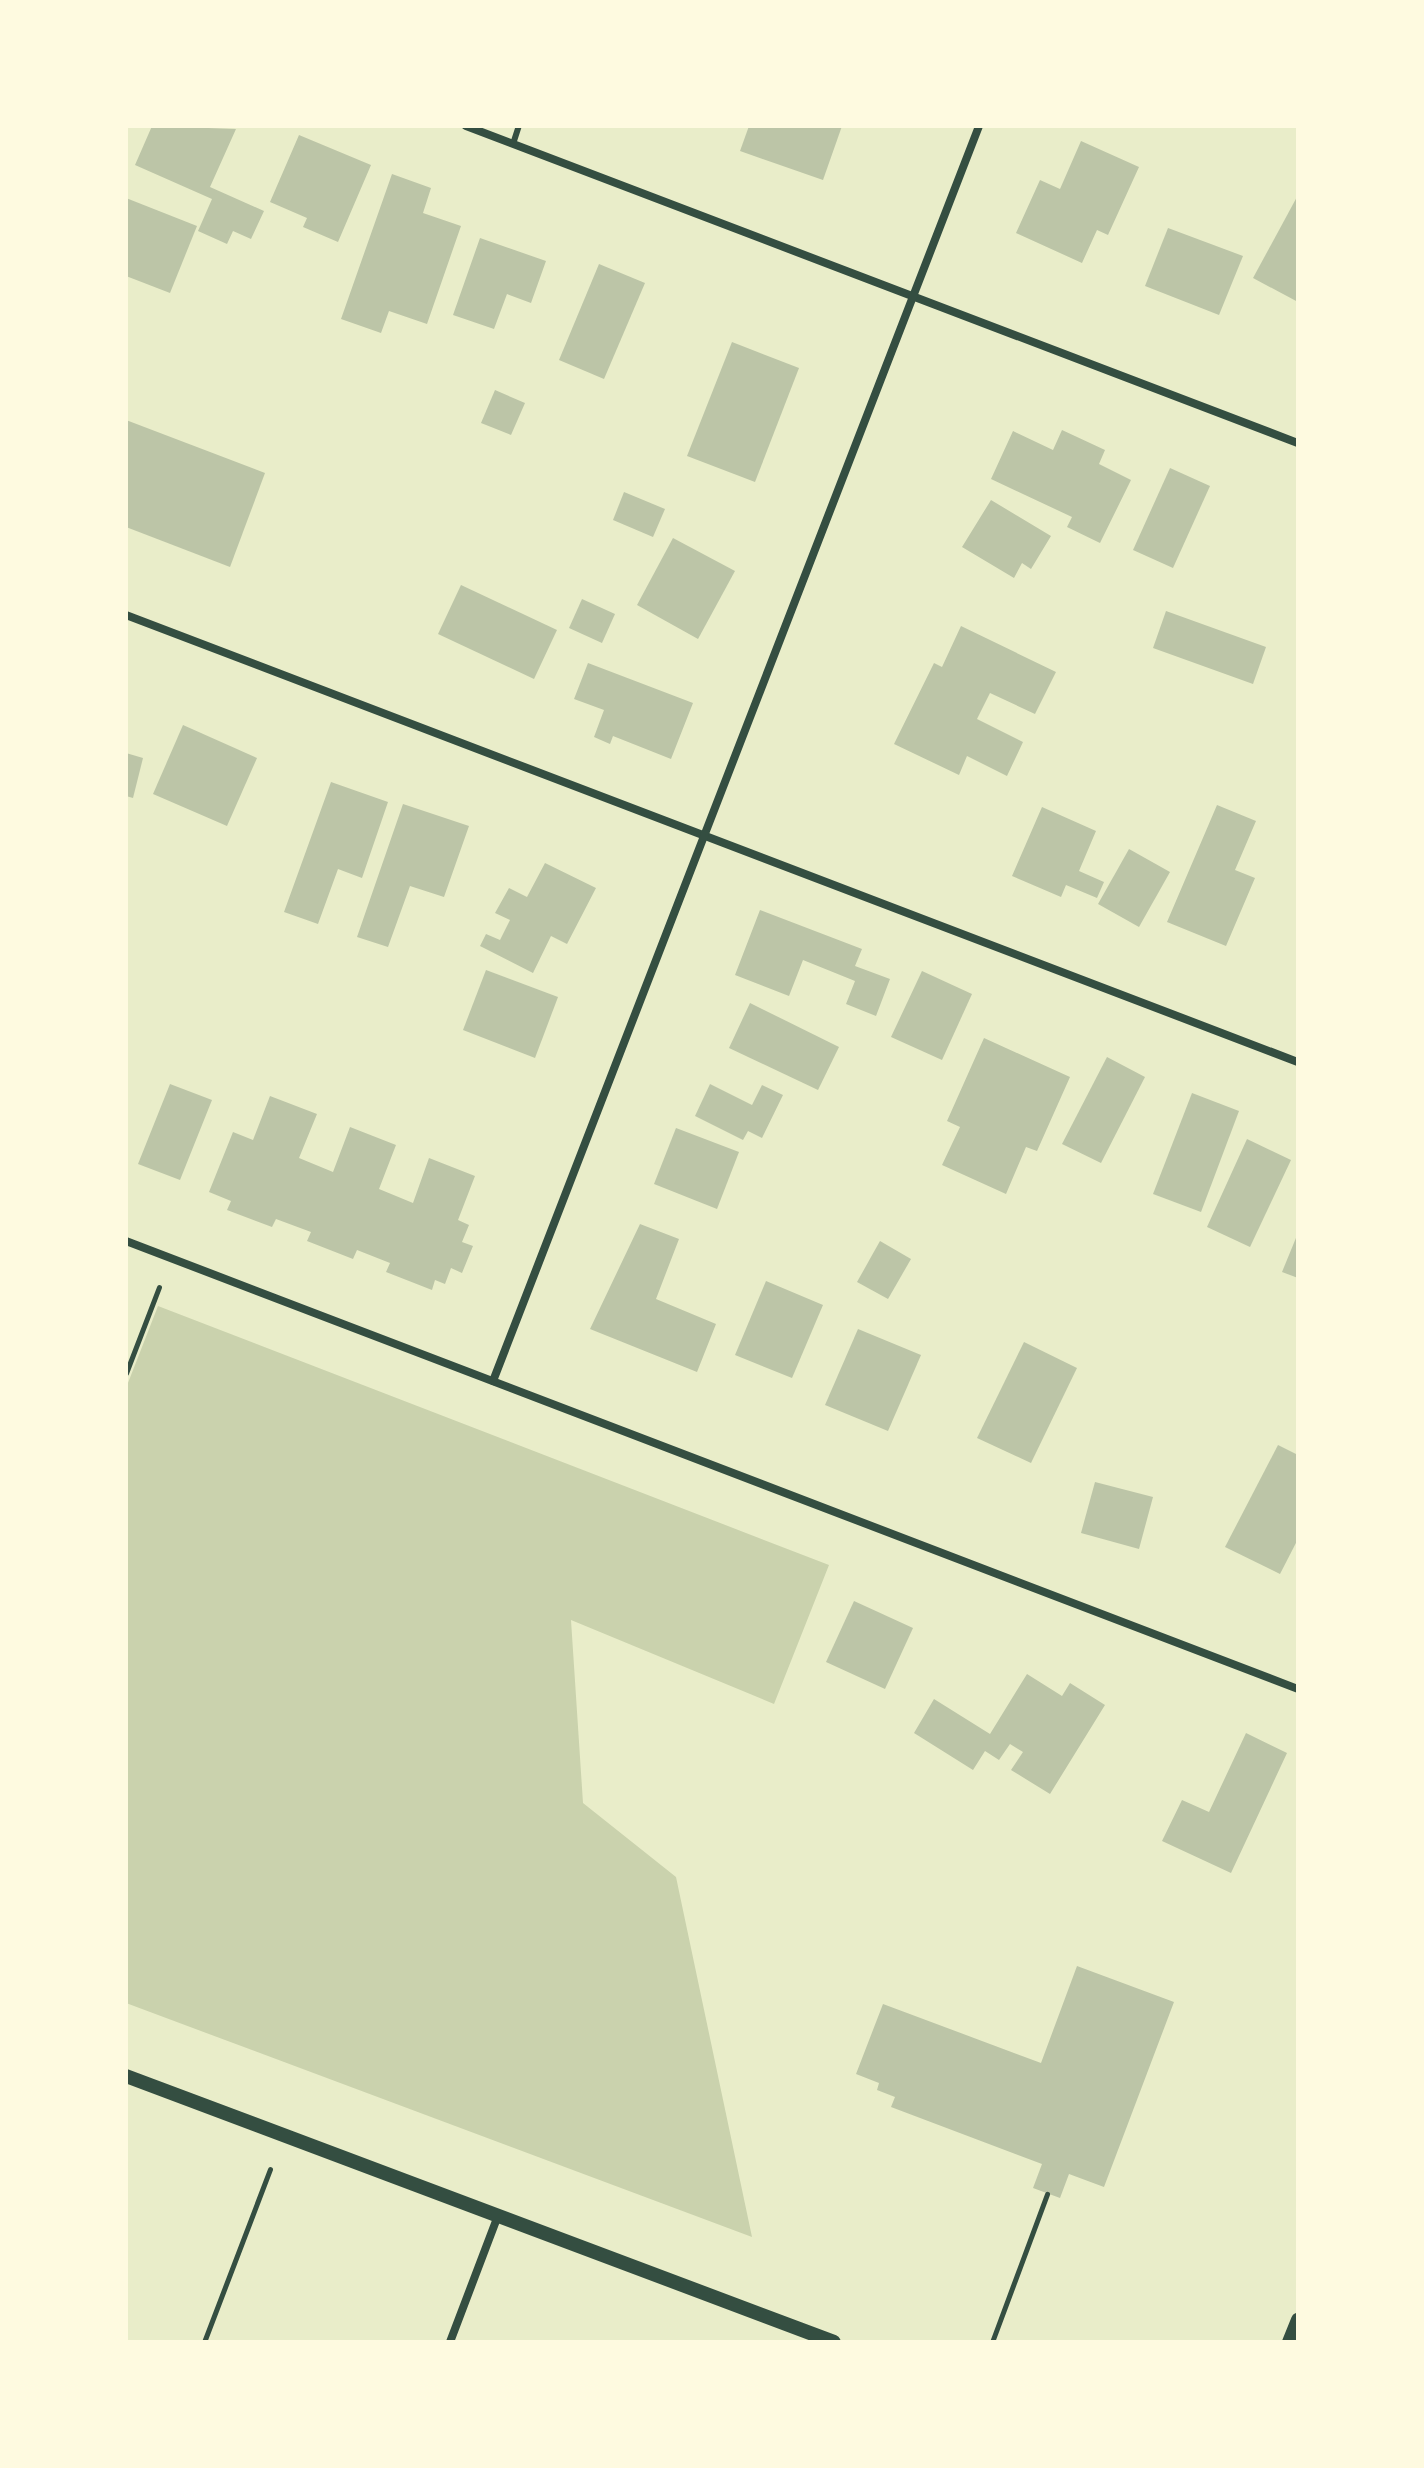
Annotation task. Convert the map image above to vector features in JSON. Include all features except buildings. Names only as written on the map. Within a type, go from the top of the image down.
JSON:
[{"type":"street","points":[[466,126],[1298,443]]},
{"type":"street","points":[[493,1381],[979,126]]},
{"type":"street","points":[[126,615],[1298,1062]]},
{"type":"street","points":[[126,1241],[1298,1689]]},
{"type":"street","points":[[126,2076],[497,2218],[834,2342]]},
{"type":"street","points":[[450,2342],[497,2218]]},
{"type":"street","points":[[1289,2342],[1298,2320]]},
{"type":"lane","points":[[513,144],[519,126]]},
{"type":"path","points":[[126,1373],[159,1287]]},
{"type":"path","points":[[204,2342],[270,2169]]},
{"type":"path","points":[[992,2342],[1047,2194]]},
{"type":"green space","points":[[158,1306],[829,1565],[774,1704],[571,1620],[583,1803],[676,1877],[752,2237],[126,2003],[126,1388]]}]
